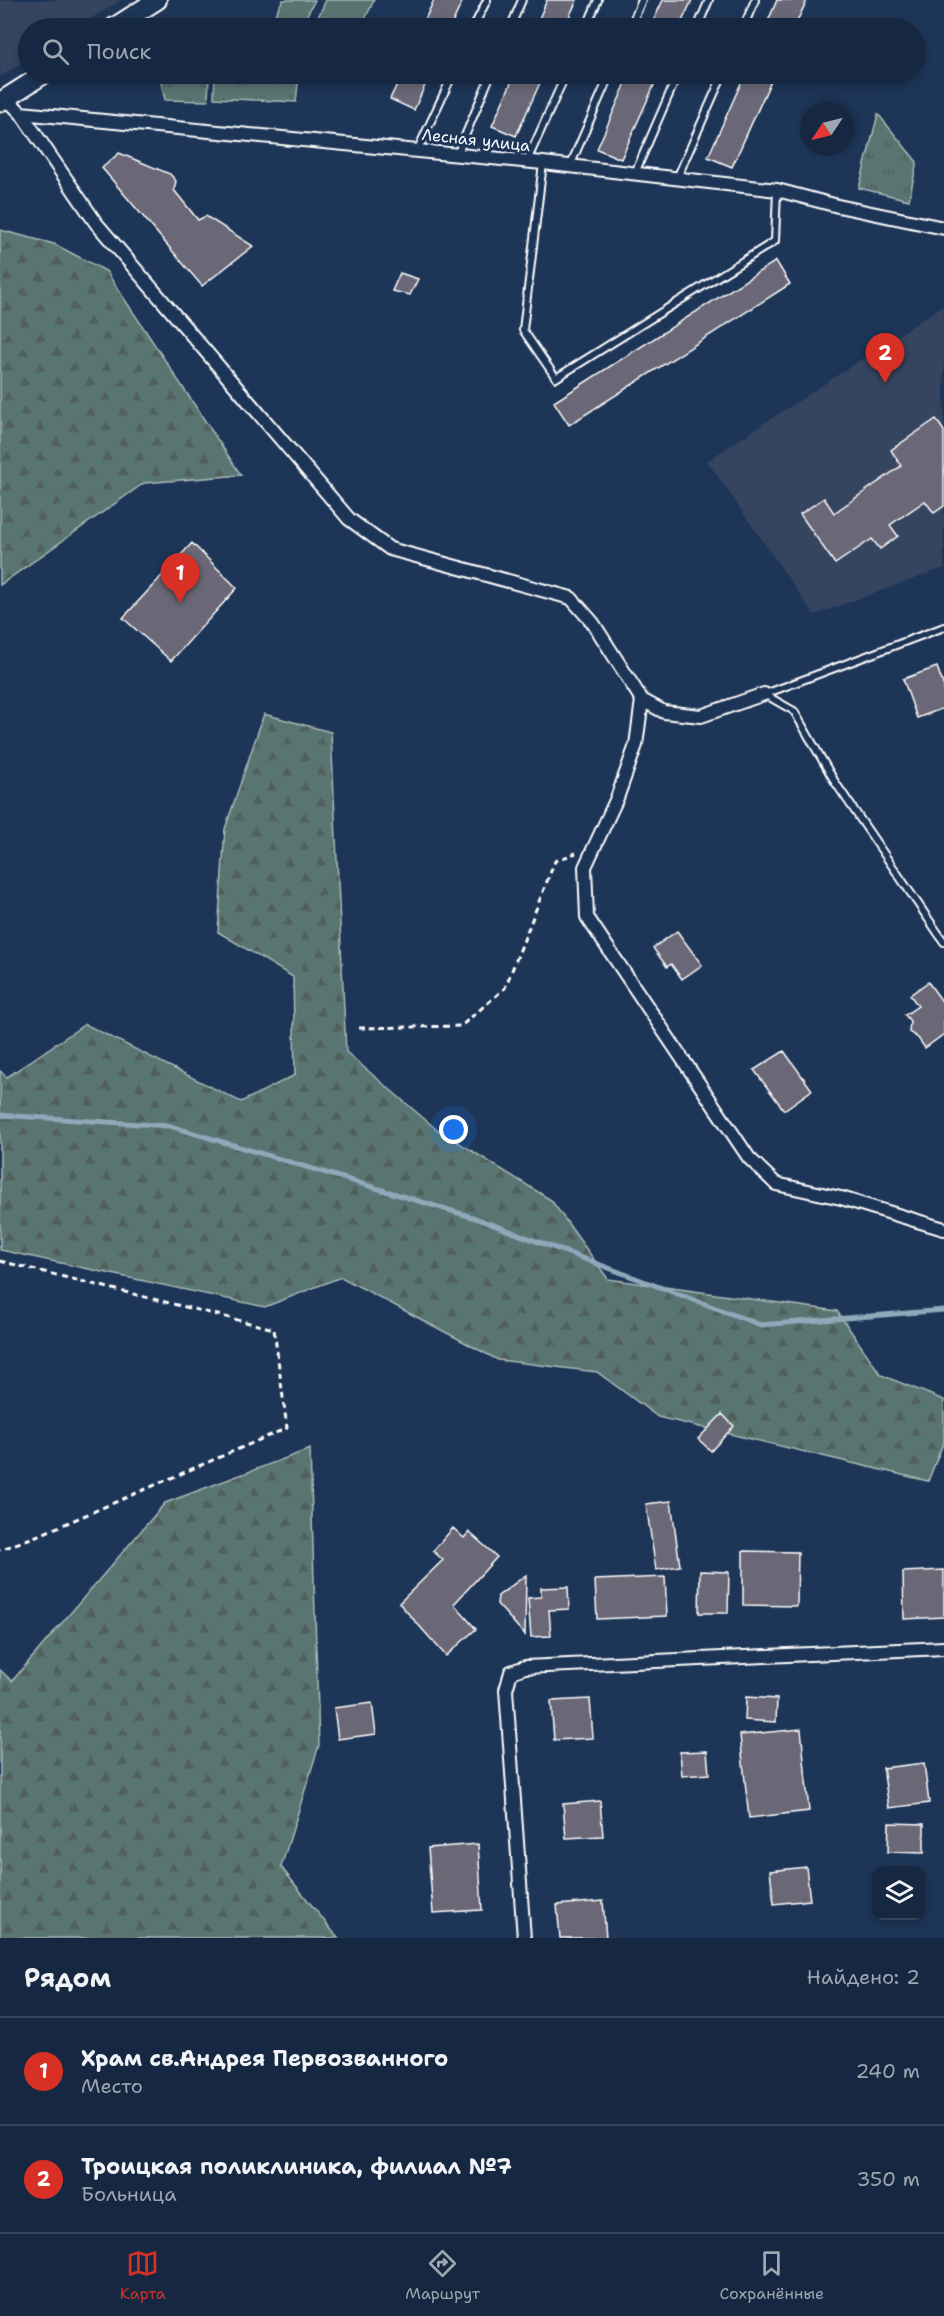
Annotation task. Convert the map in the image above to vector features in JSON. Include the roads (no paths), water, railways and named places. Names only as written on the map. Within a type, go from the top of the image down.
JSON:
[{"type":"street","points":[[129,18],[157,0]]},
{"type":"street","points":[[28,84],[3,100],[21,113],[96,224],[349,519],[390,549],[571,598],[593,623],[642,700],[664,712],[701,717],[764,694]]},
{"type":"street","name":"Лесная улица","points":[[21,113],[527,162],[777,190],[838,206],[944,228]]},
{"type":"street","points":[[642,700],[636,745],[617,798],[585,867],[587,917],[749,1158],[776,1184],[841,1198],[944,1229]]},
{"type":"street","points":[[524,1938],[506,1690],[511,1672],[525,1667],[944,1648]]},
{"type":"lane","points":[[478,18],[487,0]]},
{"type":"lane","points":[[514,18],[522,0]]},
{"type":"lane","points":[[590,18],[598,0]]},
{"type":"lane","points":[[634,18],[642,0]]},
{"type":"lane","points":[[701,18],[709,0]]},
{"type":"lane","points":[[747,18],[755,0]]},
{"type":"lane","points":[[417,151],[448,84]]},
{"type":"lane","points":[[457,155],[487,84]]},
{"type":"lane","points":[[527,162],[562,84]]},
{"type":"lane","points":[[570,167],[606,84]]},
{"type":"lane","points":[[635,174],[674,84]]},
{"type":"lane","points":[[677,178],[719,84]]},
{"type":"lane","points":[[543,164],[523,330],[556,378],[775,241],[777,190]]},
{"type":"lane","points":[[764,694],[944,627]]},
{"type":"lane","points":[[764,694],[794,711],[836,783],[944,942]]},
{"type":"waterway","points":[[0,1115],[170,1126],[475,1218],[761,1325],[944,1310]]},
{"type":"place","name":"Троицкая поликлиника, филиал №7","points":[[885,383]]},
{"type":"place","name":"Храм св.Андрея Первозванного","points":[[180,603]]}]
